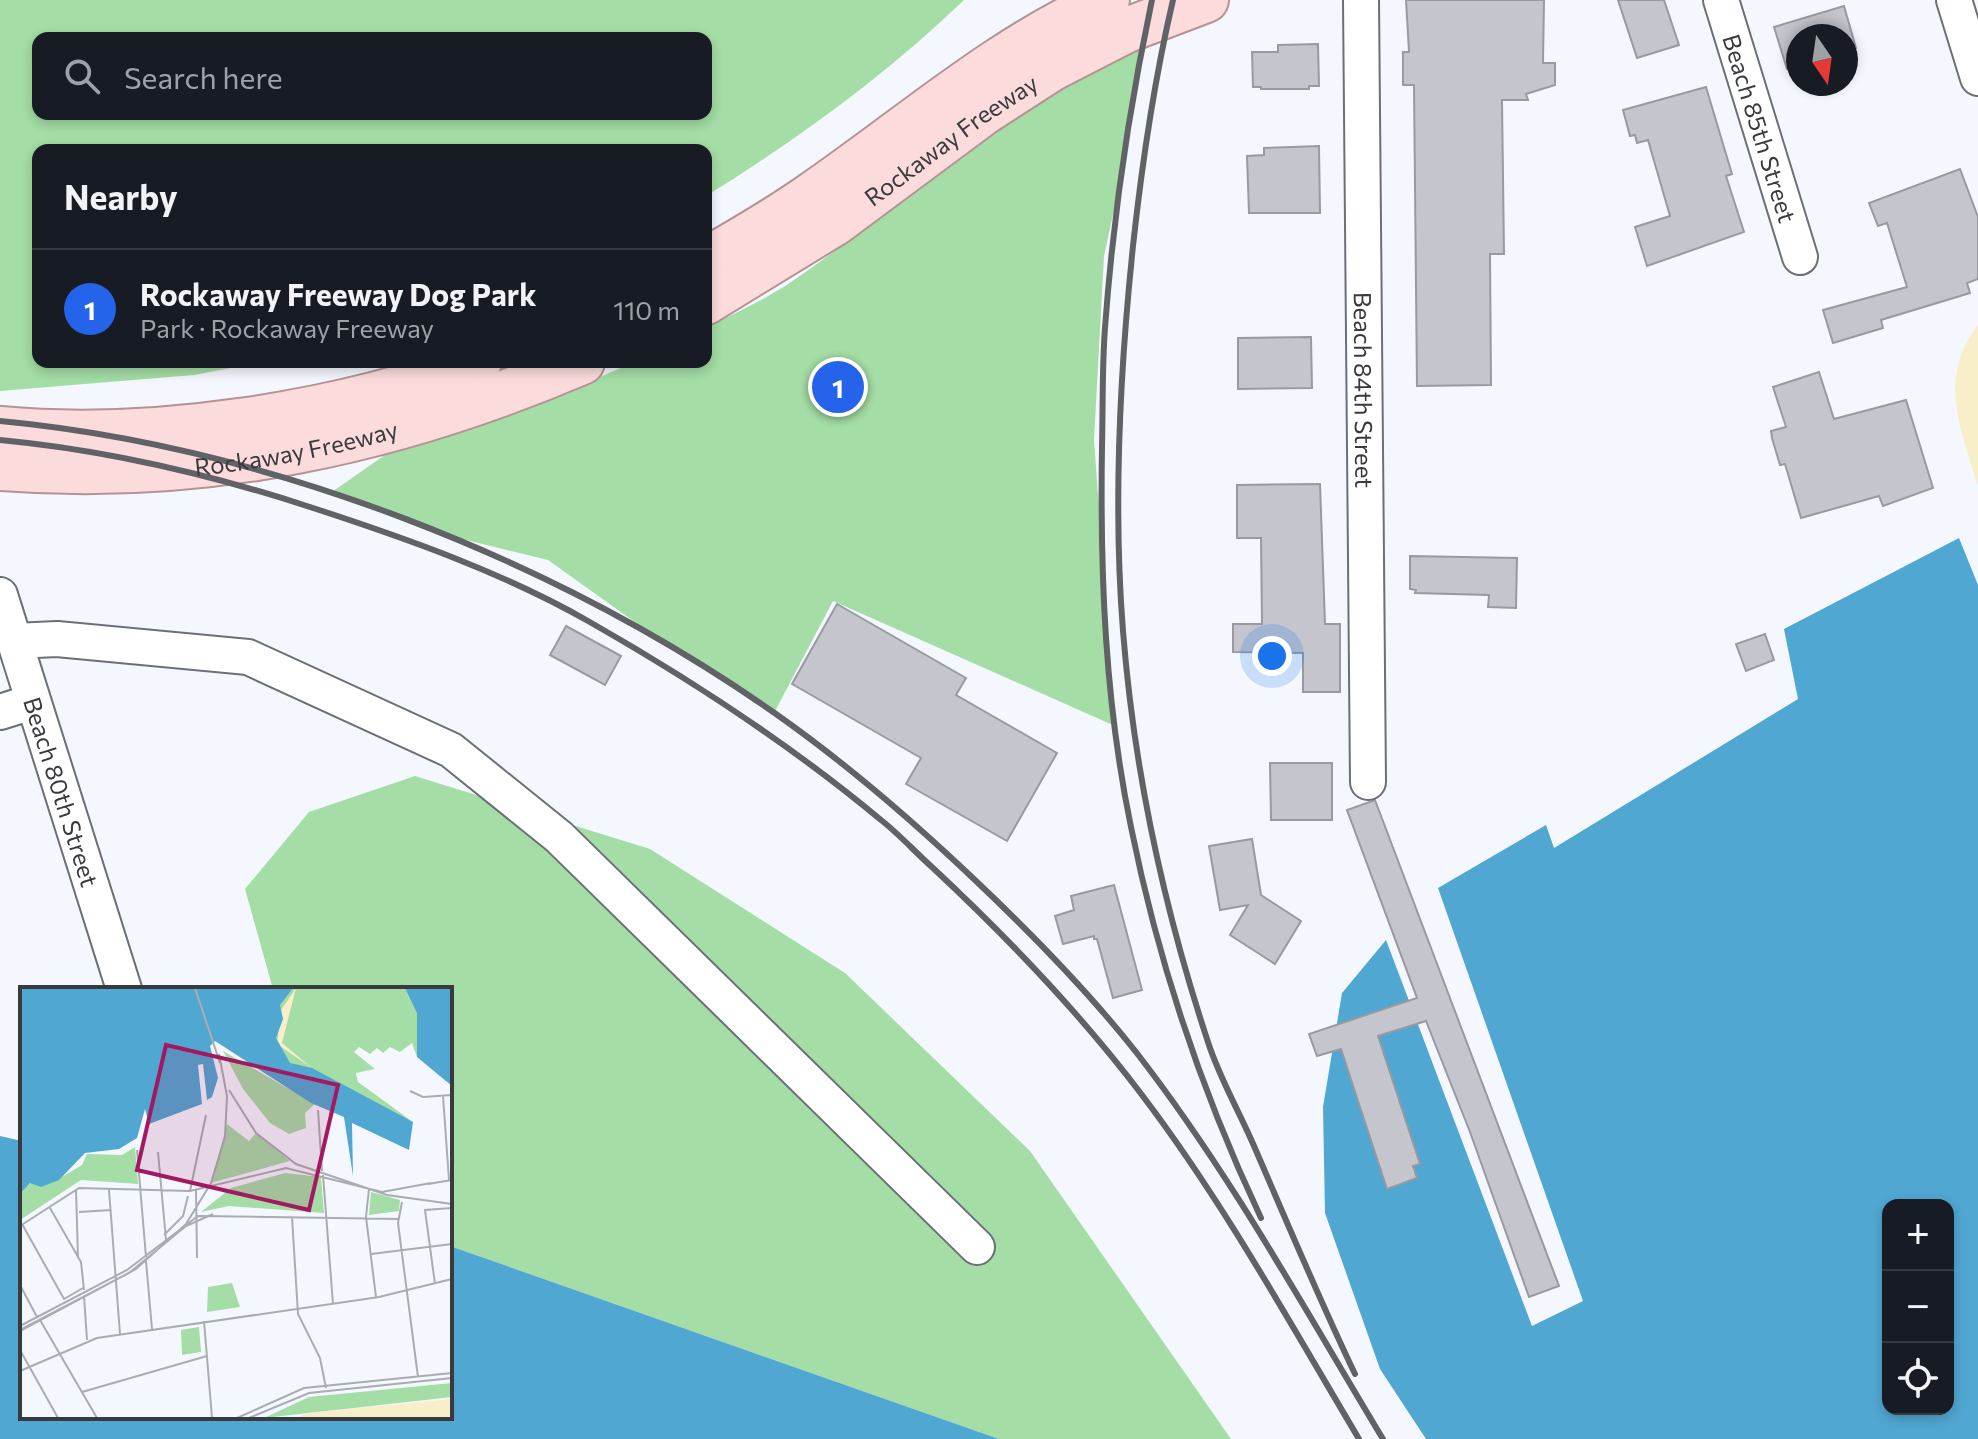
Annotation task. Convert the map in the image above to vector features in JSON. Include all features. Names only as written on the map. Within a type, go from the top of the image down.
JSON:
[{"type":"main road","name":"Rockaway Freeway","points":[[712,256],[809,196],[1022,43],[1107,0]]},
{"type":"main road","name":"Rockaway Freeway","points":[[712,298],[835,223],[983,113],[1051,69],[1127,30],[1206,0]]},
{"type":"main road","name":"Rockaway Freeway","points":[[0,429],[134,430],[252,418],[363,396],[459,368]]},
{"type":"main road","name":"Rockaway Freeway","points":[[0,468],[92,472],[167,470],[297,452],[383,432],[567,368]]},
{"type":"street","name":"Beach 84th Street","points":[[1361,0],[1368,782]]},
{"type":"street","name":"Beach 85th Street","points":[[1721,0],[1800,257]]},
{"type":"street","points":[[1954,0],[1978,78]]},
{"type":"street","name":"Beach 80th Street","points":[[0,595],[14,641],[16,707],[123,987]]},
{"type":"street","points":[[14,641],[57,639],[248,657],[451,750],[559,837],[977,1247]]},
{"type":"green space","points":[[0,0],[964,0],[904,54],[840,105],[712,192],[712,144],[32,144],[32,368],[231,368],[194,375],[0,391]]},
{"type":"green space","points":[[1143,45],[1125,159],[1104,256],[1094,440],[1115,726],[833,601],[774,713],[674,650],[548,560],[438,533],[332,492],[392,450],[522,411],[620,368],[712,368],[712,325],[791,282],[1005,124],[1095,69]]},
{"type":"green space","points":[[415,776],[650,849],[845,973],[1030,1151],[1231,1439],[999,1439],[452,1247],[452,987],[272,987],[245,889],[309,812]]},
{"type":"sand","points":[[1978,325],[1978,486],[1960,424],[1956,384],[1958,364]]},
{"type":"water","points":[[1959,538],[1978,585],[1978,1439],[1426,1439],[1380,1369],[1325,1213],[1323,1107],[1342,993],[1386,940],[1532,1326],[1583,1301],[1438,888],[1546,825],[1554,848],[1798,699],[1784,629]]},
{"type":"water","points":[[0,1136],[20,1141],[20,1419],[452,1419],[452,1247],[999,1439],[0,1439]]},
{"type":"building","points":[[1406,0],[1544,0],[1543,63],[1555,63],[1555,85],[1526,94],[1528,100],[1502,100],[1504,254],[1490,254],[1491,385],[1417,386],[1414,85],[1403,85],[1403,52],[1409,52]]},
{"type":"building","points":[[1618,0],[1664,0],[1679,45],[1637,58]]},
{"type":"building","points":[[1844,6],[1849,24],[1786,24],[1786,66],[1774,27]]},
{"type":"building","points":[[1318,44],[1319,86],[1309,86],[1309,89],[1253,87],[1252,52],[1278,52],[1278,45]]},
{"type":"building","points":[[1706,87],[1732,174],[1726,176],[1744,232],[1647,266],[1635,227],[1670,216],[1648,140],[1637,143],[1635,135],[1630,136],[1623,110]]},
{"type":"building","points":[[1319,146],[1320,213],[1249,213],[1247,156],[1264,155],[1264,148]]},
{"type":"building","points":[[1960,169],[1978,217],[1978,279],[1967,283],[1970,293],[1881,320],[1883,328],[1833,343],[1823,310],[1907,287],[1887,223],[1878,226],[1869,203]]},
{"type":"building","points":[[1311,337],[1312,388],[1238,389],[1238,338]]},
{"type":"building","points":[[1819,372],[1834,419],[1906,400],[1933,488],[1883,506],[1879,496],[1801,518],[1785,464],[1780,465],[1772,438],[1771,431],[1786,427],[1773,387]]},
{"type":"building","points":[[1320,484],[1325,624],[1340,624],[1340,692],[1303,692],[1303,653],[1233,652],[1233,624],[1262,624],[1261,538],[1237,538],[1237,485]]},
{"type":"building","points":[[1410,556],[1517,558],[1516,608],[1488,607],[1489,595],[1415,593],[1416,590],[1410,589]]},
{"type":"building","points":[[837,604],[966,678],[956,695],[1057,753],[1007,841],[906,784],[921,758],[792,684]]},
{"type":"building","points":[[566,626],[621,656],[605,685],[550,655]]},
{"type":"building","points":[[1765,634],[1774,660],[1746,671],[1736,644]]},
{"type":"building","points":[[1270,763],[1332,763],[1332,820],[1271,820]]},
{"type":"building","points":[[1375,800],[1559,1286],[1529,1297],[1470,1132],[1426,1021],[1378,1036],[1420,1164],[1413,1166],[1417,1178],[1387,1189],[1341,1049],[1317,1056],[1309,1034],[1417,998],[1347,810]]},
{"type":"building","points":[[1252,839],[1261,895],[1301,921],[1275,964],[1230,935],[1248,905],[1220,910],[1209,846]]},
{"type":"building","points":[[1114,885],[1142,990],[1113,998],[1097,939],[1094,936],[1063,944],[1055,916],[1074,910],[1071,896]]},
{"type":"railway","points":[[1152,0],[1123,163],[1104,343],[1102,542],[1110,685],[1131,827],[1168,977],[1201,1075],[1261,1218]]},
{"type":"railway","points":[[1173,0],[1154,92],[1140,184],[1121,389],[1118,487],[1120,584],[1128,683],[1153,839],[1178,941],[1208,1042],[1355,1374]]},
{"type":"railway","points":[[0,421],[101,434],[203,456],[305,484],[406,519],[505,560],[600,607],[691,658],[802,733],[879,794],[997,901],[1079,985],[1136,1052],[1235,1193],[1383,1439]]},
{"type":"railway","points":[[0,440],[118,457],[234,484],[452,557],[555,603],[626,643],[739,714],[812,765],[888,825],[961,894],[1094,1035],[1142,1095],[1201,1178],[1359,1439]]},
{"type":"place","name":"Rockaway Freeway Dog Park","points":[[838,387]]}]
